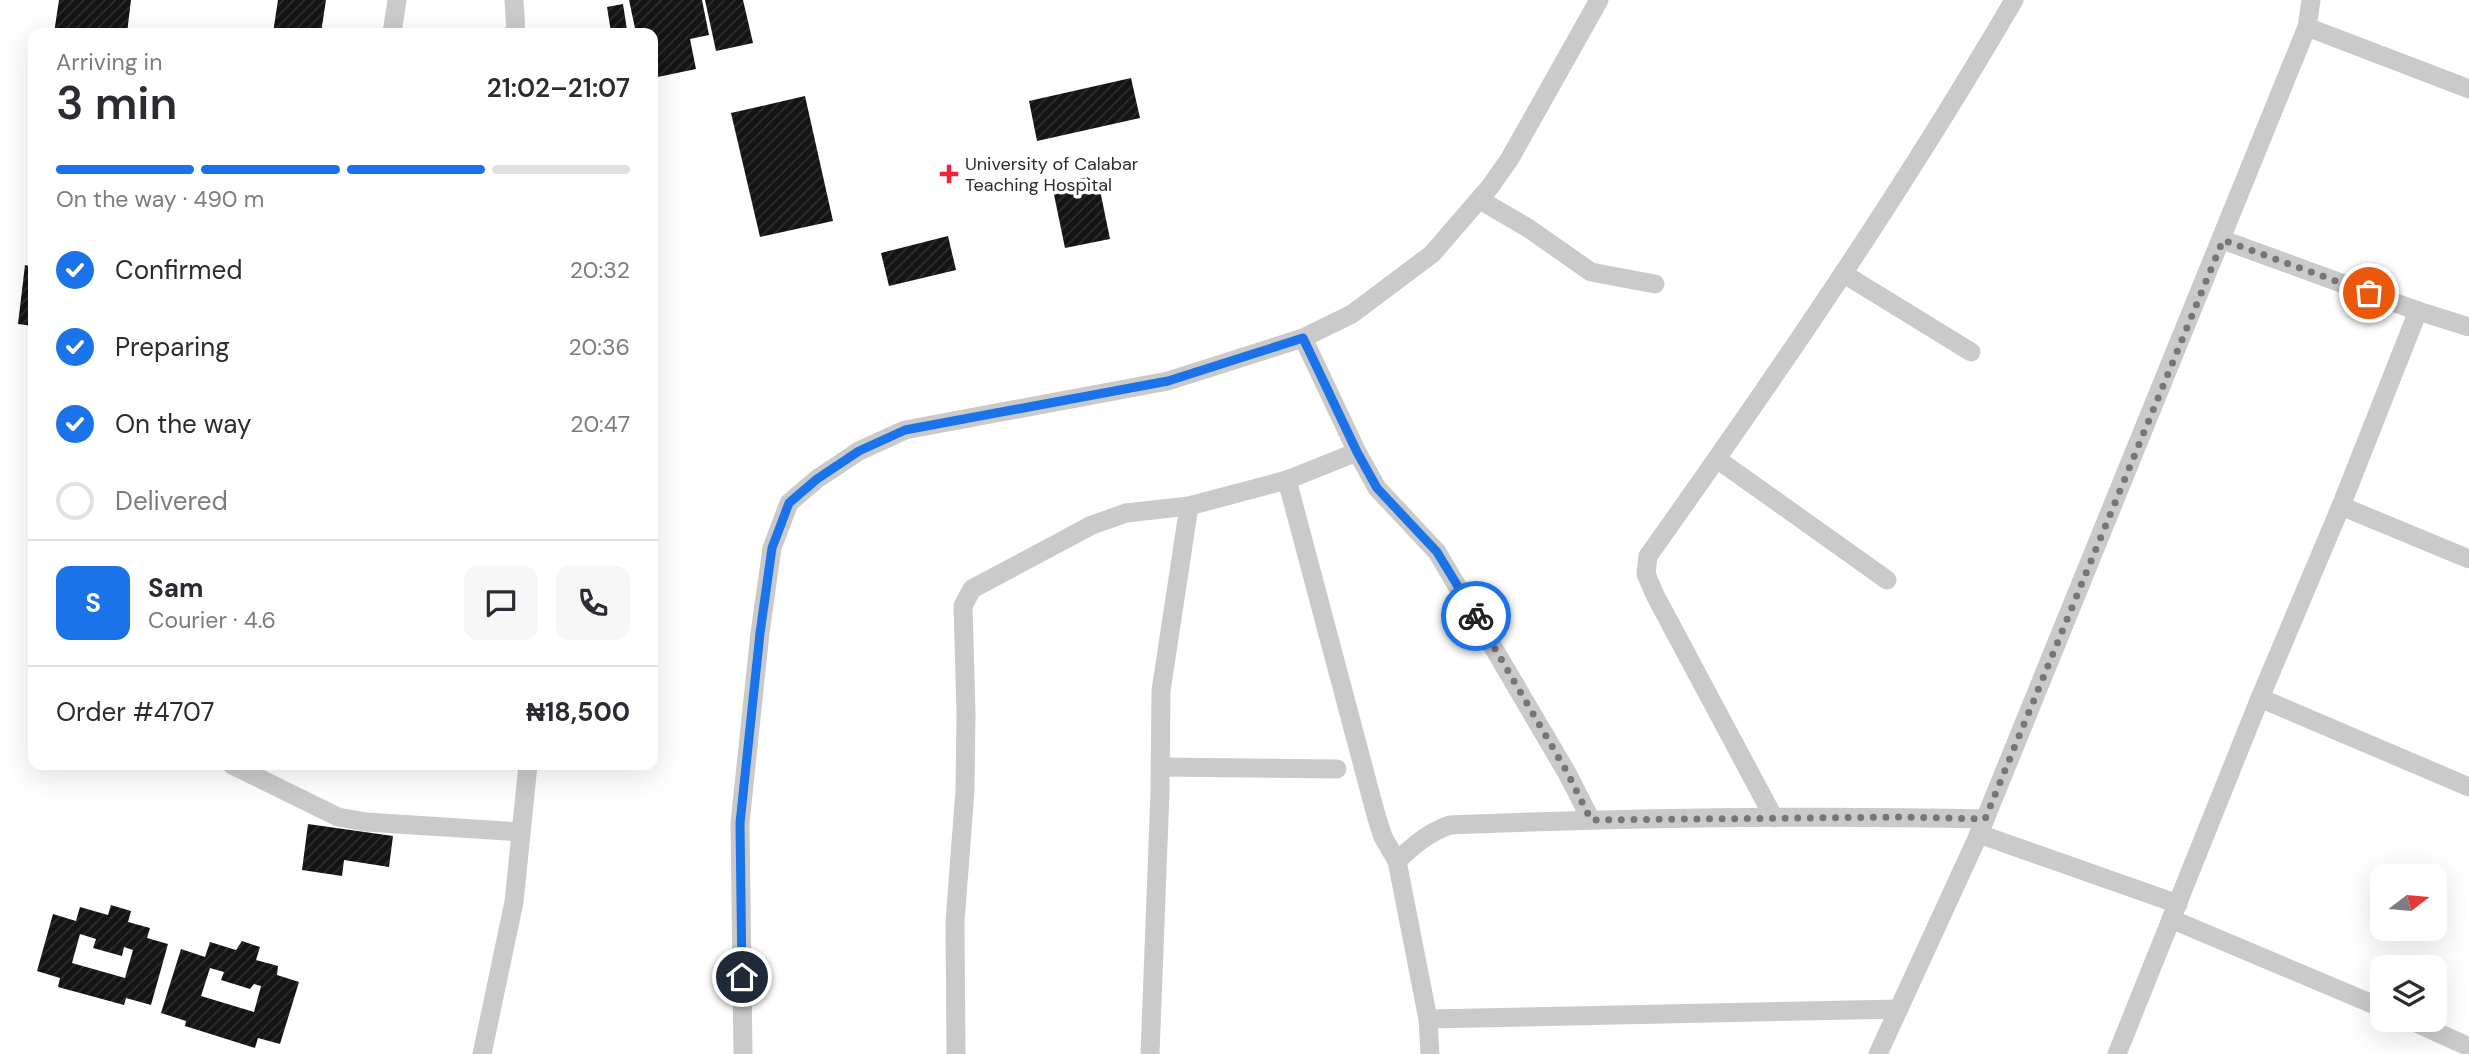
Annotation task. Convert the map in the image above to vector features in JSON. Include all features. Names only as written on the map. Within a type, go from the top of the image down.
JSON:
[{"type":"street","points":[[393,28],[397,0]]},
{"type":"street","points":[[514,0],[516,28]]},
{"type":"street","points":[[743,1054],[740,823],[772,548],[789,503],[817,479],[859,451],[905,430],[1168,381],[1303,338],[1352,314],[1432,254],[1480,200],[1509,160],[1599,0]]},
{"type":"street","points":[[1774,818],[1655,595],[1646,574],[1647,556],[1717,459],[1843,274],[2014,0]]},
{"type":"street","points":[[1878,1054],[1982,827],[2223,240],[2307,27],[2311,0]]},
{"type":"street","points":[[2307,27],[2469,89]]},
{"type":"street","points":[[1480,200],[1528,228],[1591,272],[1655,284]]},
{"type":"street","points":[[2223,240],[2469,327]]},
{"type":"street","points":[[1843,274],[1971,352]]},
{"type":"street","points":[[2117,1054],[2418,311]]},
{"type":"street","points":[[1303,338],[1377,488],[1445,564],[1567,772],[1591,820]]},
{"type":"street","points":[[956,1054],[955,922],[965,790],[963,606],[972,589],[1092,525],[1126,513],[1189,506],[1287,480],[1357,452]]},
{"type":"street","points":[[1717,459],[1888,580]]},
{"type":"street","points":[[1287,480],[1376,814],[1383,837],[1398,860],[1428,1019],[1430,1054]]},
{"type":"street","points":[[1150,1054],[1161,691],[1189,506]]},
{"type":"street","points":[[2341,506],[2469,559]]},
{"type":"street","points":[[2260,698],[2469,787]]},
{"type":"street","points":[[1160,767],[1337,769]]},
{"type":"street","points":[[242,770],[338,817],[366,822],[521,832]]},
{"type":"street","points":[[482,1054],[514,902],[527,770]]},
{"type":"street","points":[[1398,860],[1424,837],[1450,825],[1774,818],[1982,827],[2370,1002]]},
{"type":"street","points":[[1428,1019],[1899,1009]]},
{"type":"street","points":[[2437,1032],[2469,1046]]},
{"type":"building","points":[[59,0],[131,0],[128,28],[55,28]]},
{"type":"building","points":[[278,0],[326,0],[322,28],[274,28]]},
{"type":"building","points":[[629,0],[702,0],[709,35],[690,39],[696,69],[658,77],[658,28],[635,28]]},
{"type":"building","points":[[705,0],[743,0],[753,43],[716,51]]},
{"type":"building","points":[[623,4],[627,28],[610,28],[607,7]]},
{"type":"building","points":[[1131,78],[1140,118],[1037,141],[1029,101]]},
{"type":"building","points":[[805,96],[833,221],[760,237],[731,113]]},
{"type":"building","points":[[1088,177],[1091,192],[1100,190],[1110,239],[1065,248],[1052,185]]},
{"type":"building","points":[[948,236],[956,270],[889,286],[881,253]]},
{"type":"building","points":[[25,265],[28,266],[28,325],[18,324]]},
{"type":"building","points":[[308,824],[393,836],[389,867],[344,860],[342,876],[302,870]]},
{"type":"building","points":[[111,905],[131,911],[128,922],[150,928],[147,938],[168,944],[151,1005],[126,998],[124,1005],[58,987],[60,978],[37,971],[53,914],[76,921],[80,907],[108,915]],"holes":[[[80,934],[96,939],[93,948],[122,956],[124,947],[133,950],[125,978],[72,963]]]},
{"type":"building","points":[[242,941],[260,947],[256,960],[278,966],[277,975],[299,982],[280,1044],[258,1038],[255,1048],[185,1026],[186,1021],[161,1013],[181,949],[205,957],[210,942],[236,950]],"holes":[[[210,968],[224,972],[221,980],[250,989],[254,984],[261,986],[254,1012],[201,996]]]},
{"type":"way so far","points":[[1476,616],[1567,772],[1591,820],[1905,817],[1985,819],[2223,240],[2369,293]]},
{"type":"place","name":"University of Calabar Teaching Hospital","points":[[949,174]]},
{"type":"route","points":[[742,977],[740,823],[772,548],[789,503],[817,479],[859,451],[905,430],[1168,381],[1303,338],[1377,488],[1437,552],[1476,616]]}]
